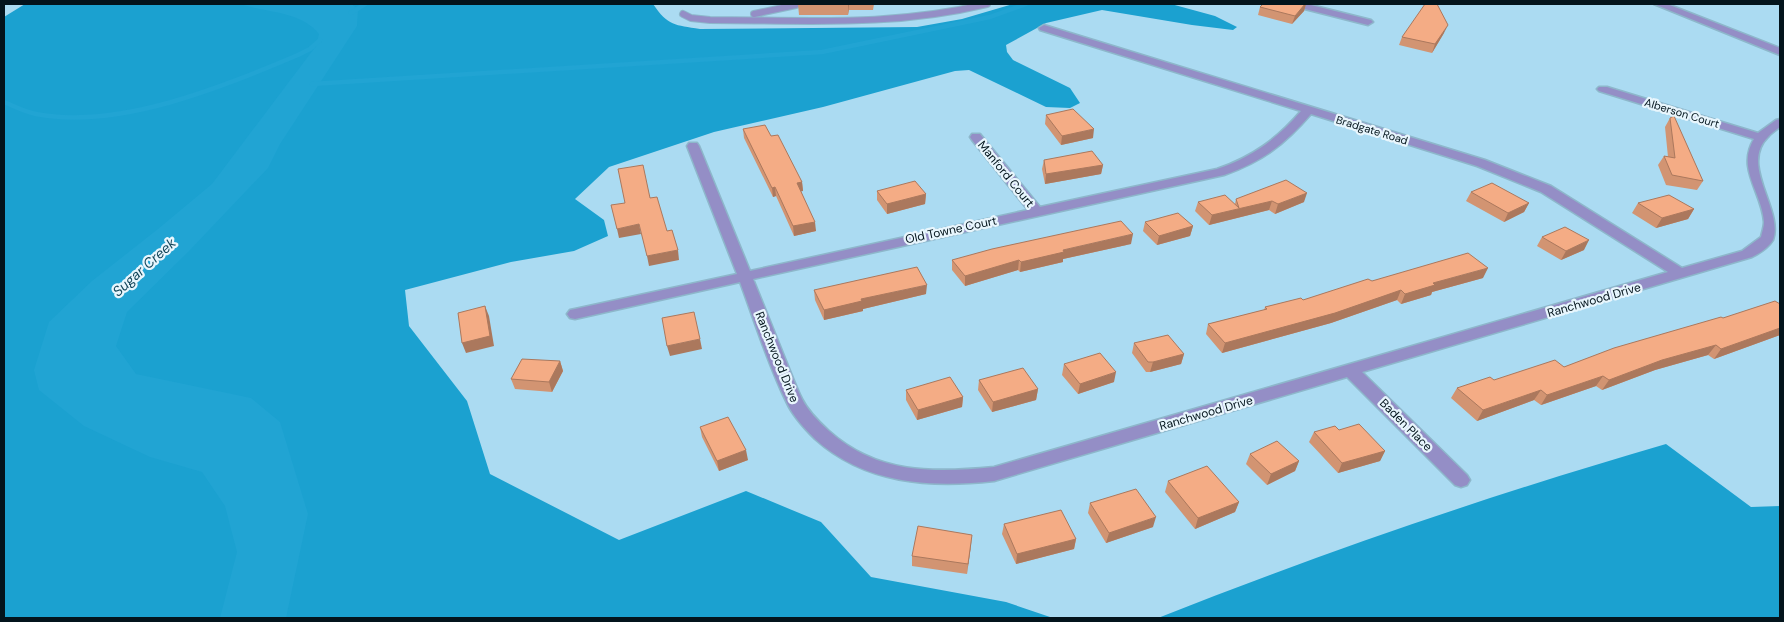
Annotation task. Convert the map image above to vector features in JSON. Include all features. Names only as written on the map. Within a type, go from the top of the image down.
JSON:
[{"type":"street","points":[[1296,4],[1368,22]]},
{"type":"street","points":[[1659,4],[1780,52]]},
{"type":"street","name":"Bradgate Road","points":[[1044,28],[1514,175],[1546,189],[1575,206],[1681,274]]},
{"type":"street","name":"Alberson Court","points":[[1603,89],[1760,138]]},
{"type":"street","name":"Old Towne Court","points":[[575,314],[1220,172],[1260,157],[1276,146],[1308,110]]},
{"type":"street","points":[[1760,138],[1770,127],[1780,122]]},
{"type":"street","name":"Manford Court","points":[[976,137],[1037,212]]},
{"type":"street","name":"Ranchwood Drive","points":[[693,146],[795,403],[808,424],[829,443],[856,459],[902,475],[959,479],[994,474],[1747,254],[1768,238],[1773,226],[1772,213],[1754,156],[1756,144],[1760,138]]},
{"type":"street","name":"Baden Place","points":[[1351,371],[1461,480]]},
{"type":"lane","points":[[684,14],[691,18],[710,20],[874,21],[933,17],[987,4]]},
{"type":"lane","points":[[754,14],[796,5]]},
{"type":"shaded area","points":[[25,4],[653,4],[668,21],[700,29],[917,27],[962,19],[1013,4],[1171,4],[1215,16],[1237,27],[1233,30],[1192,25],[1102,10],[1046,23],[1006,45],[1007,52],[1013,60],[1070,88],[1080,103],[1070,108],[1046,107],[969,70],[955,71],[823,107],[714,132],[609,167],[575,199],[604,220],[608,236],[574,251],[511,262],[405,290],[409,326],[467,401],[490,474],[619,540],[746,491],[821,522],[871,577],[1006,602],[1053,618],[4,618],[4,17]]},
{"type":"shaded area","points":[[1666,444],[1751,507],[1780,506],[1780,618],[1158,618],[1283,570],[1410,525],[1537,483]]},
{"type":"water","name":"Sugar Creek","points":[[240,4],[351,4],[358,9],[357,26],[280,144],[268,168],[189,251],[127,312],[116,346],[136,374],[251,398],[280,422],[308,514],[286,618],[220,618],[237,552],[225,506],[202,472],[150,457],[84,426],[39,390],[34,370],[49,322],[92,281],[212,184],[316,46],[319,34],[312,26],[303,21],[283,14]]},
{"type":"building","points":[[1263,4],[1305,4],[1295,16],[1260,7]]},
{"type":"building","points":[[1425,4],[1437,4],[1448,25],[1435,44],[1402,37]]},
{"type":"building","points":[[1073,109],[1094,129],[1062,136],[1046,115]]},
{"type":"building","points":[[1674,116],[1703,181],[1672,175],[1664,156],[1675,158],[1670,118]]},
{"type":"building","points":[[765,125],[771,136],[778,135],[802,182],[797,183],[815,222],[793,226],[775,187],[772,188],[743,129]]},
{"type":"building","points":[[1092,151],[1103,165],[1046,174],[1044,160]]},
{"type":"building","points":[[643,165],[650,198],[657,197],[667,231],[672,230],[678,250],[647,256],[639,224],[617,229],[611,205],[625,203],[618,169]]},
{"type":"building","points":[[1286,180],[1307,193],[1278,204],[1272,201],[1212,215],[1198,202],[1225,195],[1239,208],[1236,199]]},
{"type":"building","points":[[915,181],[926,194],[887,204],[877,191]]},
{"type":"building","points":[[1492,183],[1529,203],[1508,213],[1471,192]]},
{"type":"building","points":[[1669,195],[1694,209],[1662,218],[1638,203]]},
{"type":"building","points":[[1178,213],[1193,226],[1159,236],[1145,222]]},
{"type":"building","points":[[1121,221],[1133,234],[1021,262],[1019,260],[965,276],[952,260],[992,249]]},
{"type":"building","points":[[1565,227],[1589,240],[1566,251],[1542,237]]},
{"type":"building","points":[[1468,253],[1488,268],[1433,283],[1435,285],[1405,294],[1401,290],[1335,313],[1225,343],[1208,324],[1267,309],[1265,307],[1301,298],[1303,300],[1368,279],[1372,281]]},
{"type":"building","points":[[917,267],[927,285],[861,299],[862,301],[824,310],[814,290]]},
{"type":"building","points":[[1775,301],[1780,304],[1780,328],[1721,349],[1716,345],[1662,360],[1609,380],[1603,376],[1547,395],[1541,390],[1483,410],[1457,388],[1490,377],[1494,380],[1555,360],[1564,367],[1614,348],[1723,318]]},
{"type":"building","points":[[485,306],[490,336],[462,343],[458,313]]},
{"type":"building","points":[[694,312],[700,339],[667,346],[662,318]]},
{"type":"building","points":[[1168,335],[1184,354],[1148,362],[1134,343]]},
{"type":"building","points":[[1100,353],[1116,372],[1080,384],[1064,364]]},
{"type":"building","points":[[522,359],[560,361],[549,382],[511,379]]},
{"type":"building","points":[[1023,368],[1038,389],[993,402],[979,380]]},
{"type":"building","points":[[950,377],[963,397],[918,410],[906,390]]},
{"type":"building","points":[[728,417],[746,450],[717,461],[700,427]]},
{"type":"building","points":[[1359,424],[1385,451],[1342,463],[1314,432],[1335,426],[1339,430]]},
{"type":"building","points":[[1277,441],[1299,461],[1271,474],[1250,454]]},
{"type":"building","points":[[1207,466],[1239,502],[1198,518],[1168,481]]},
{"type":"building","points":[[1136,489],[1156,517],[1109,533],[1090,503]]},
{"type":"building","points":[[1061,510],[1076,539],[1017,554],[1004,524]]},
{"type":"building","points":[[918,526],[972,535],[968,564],[912,556]]},
{"type":"waterway","points":[[351,13],[365,4]]},
{"type":"waterway","points":[[312,84],[822,52],[990,17],[1026,4]]},
{"type":"waterway","points":[[4,102],[36,114],[68,117],[101,116],[135,111],[204,92],[237,80],[298,55],[310,49],[320,40]]}]
